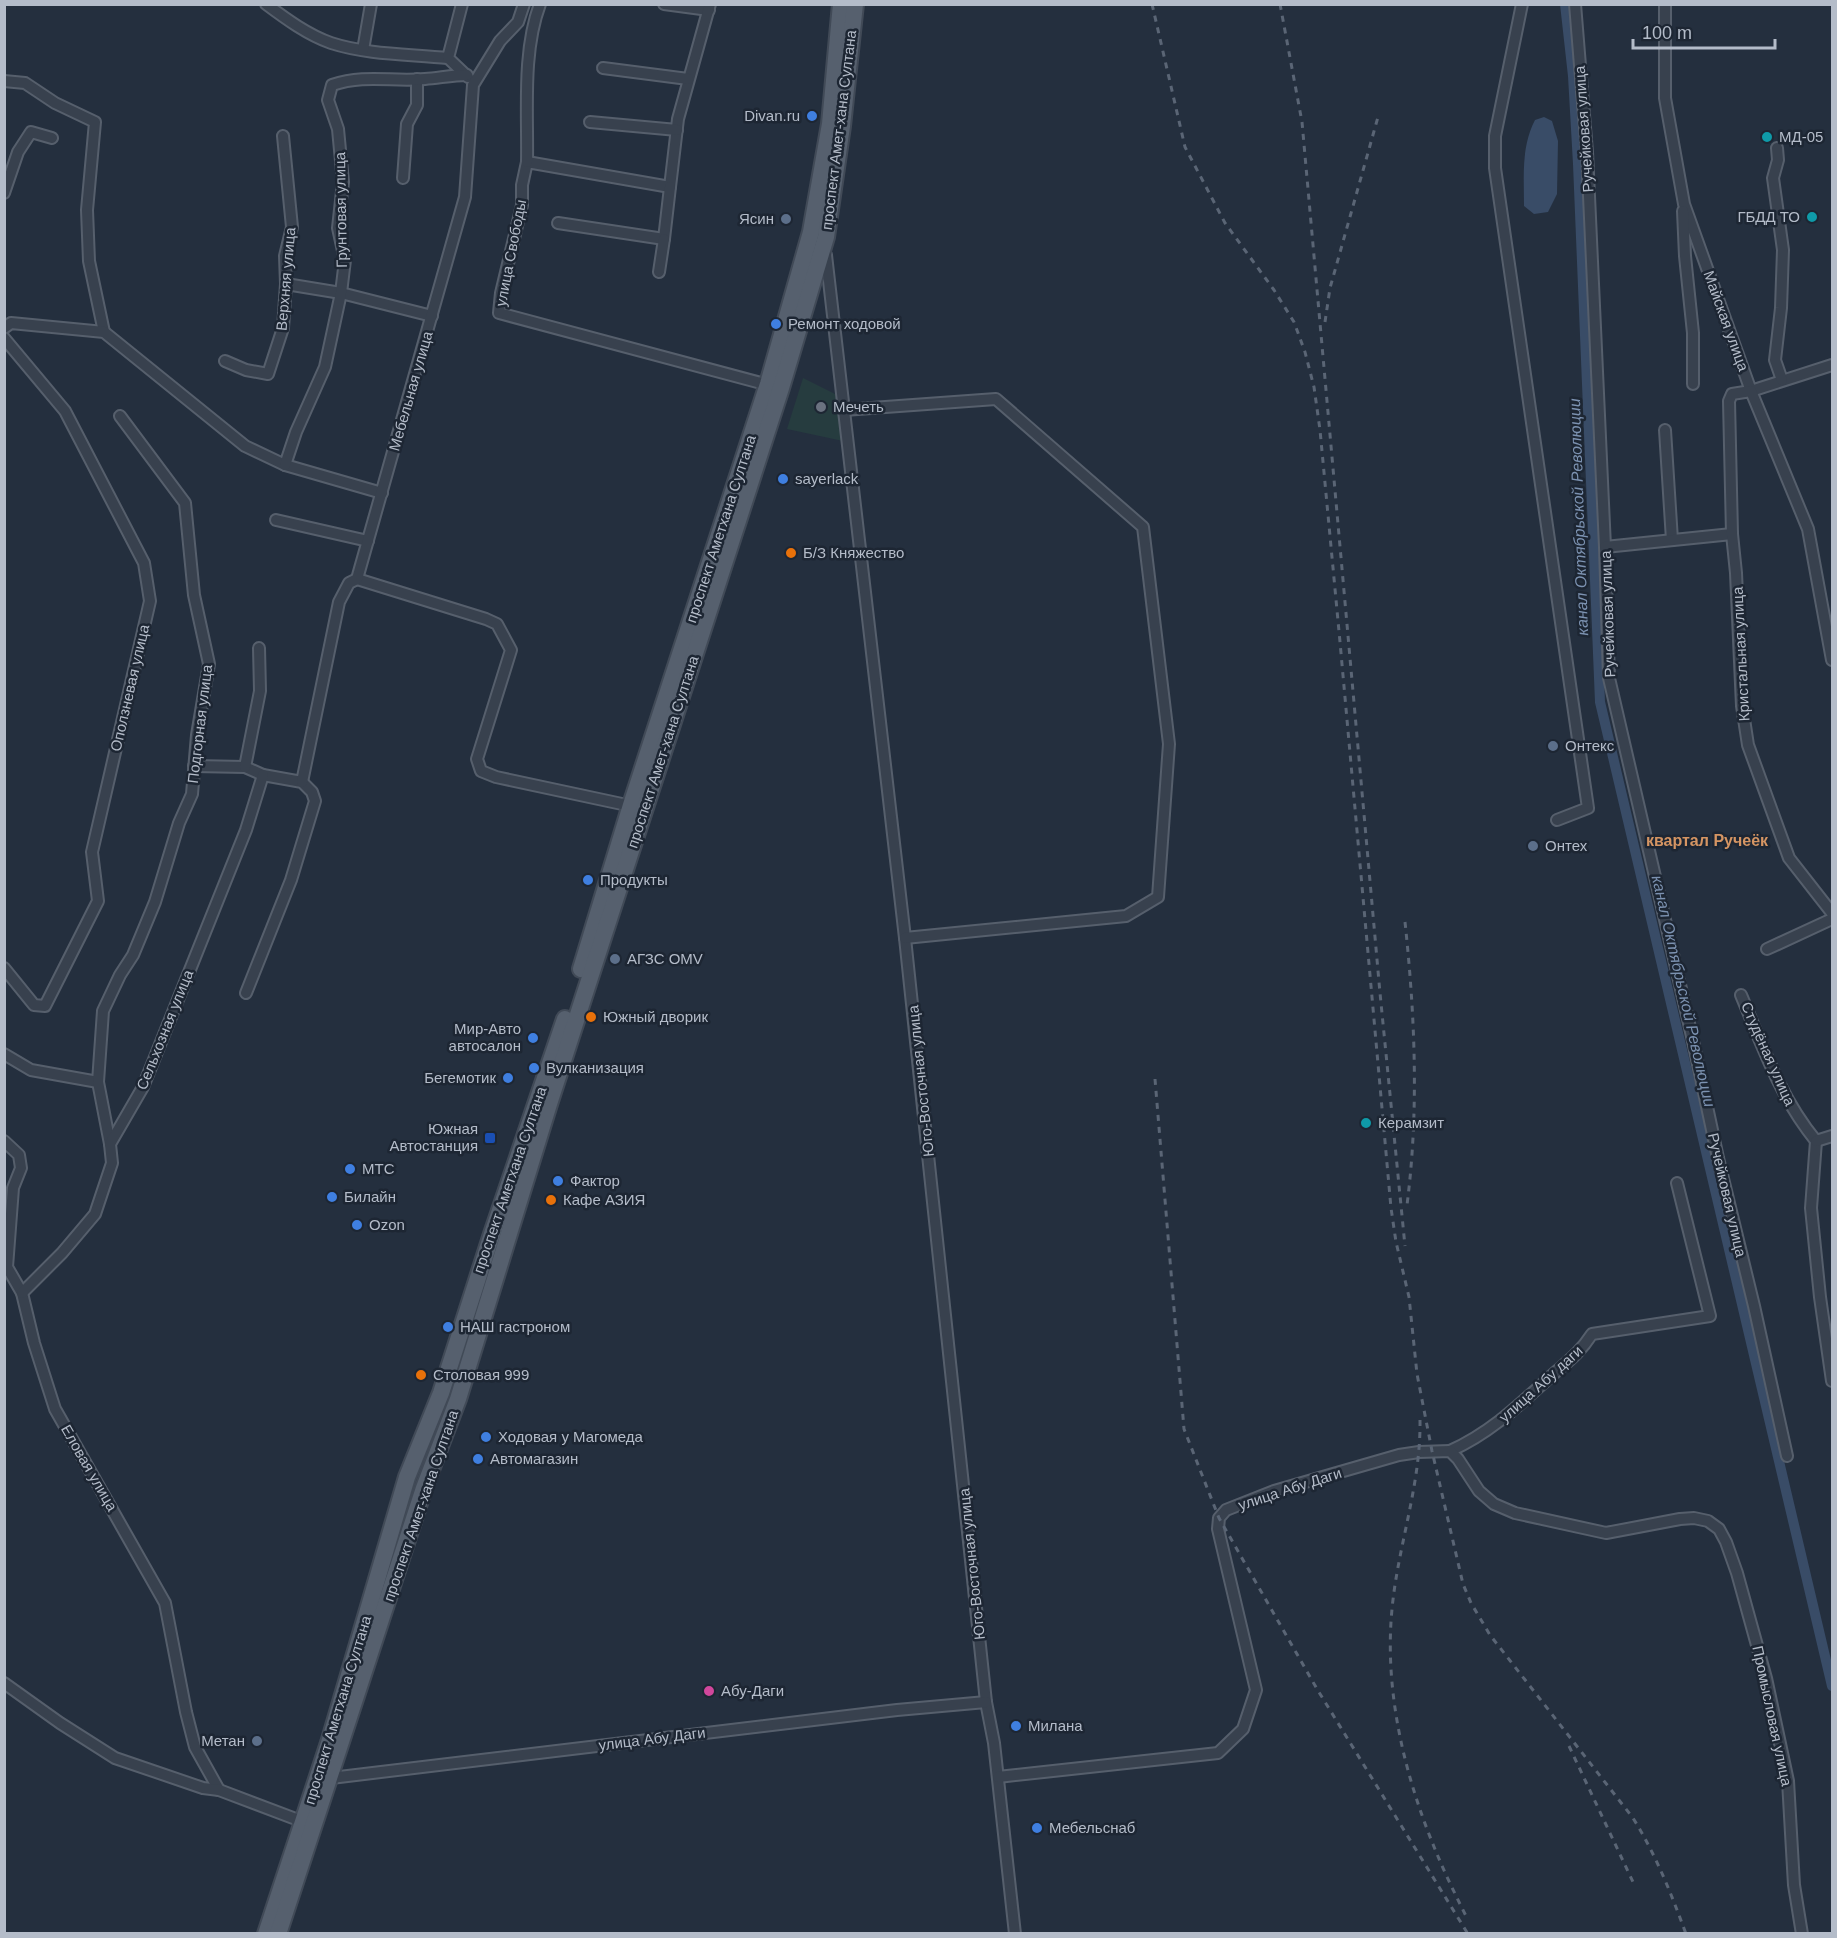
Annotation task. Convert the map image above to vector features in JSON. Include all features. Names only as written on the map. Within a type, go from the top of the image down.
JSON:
[{"type":"main road","points":[[775,386],[811,232],[830,124],[841,4]]},
{"type":"main road","name":"проспект Амет-хана Султана","points":[[278,1934],[325,1774],[424,1488],[458,1400],[638,808],[775,386],[826,237],[842,126],[855,4]]},
{"type":"main road","name":"проспект Аметхана Султана","points":[[266,1934],[309,1824]]},
{"type":"street","points":[[266,4],[302,29],[331,43],[363,50],[448,58],[470,80]]},
{"type":"street","points":[[363,50],[371,4]]},
{"type":"street","points":[[448,58],[462,4]]},
{"type":"street","name":"Мебельная улица","points":[[302,782],[339,602],[349,582],[357,579],[465,197],[470,80],[518,22],[524,4]]},
{"type":"street","points":[[540,4],[529,56],[527,162],[670,187]]},
{"type":"street","points":[[659,272],[676,130],[709,7],[664,4]]},
{"type":"street","points":[[1522,4],[1495,136],[1495,168],[1588,808],[1557,820]]},
{"type":"street","name":"Ручейковая улица","points":[[1575,4],[1587,152],[1609,678],[1787,1456]]},
{"type":"street","name":"Майская улица","points":[[1665,4],[1665,98],[1684,204],[1751,391],[1833,365]]},
{"type":"street","points":[[603,68],[688,79]]},
{"type":"street","name":"Грунтовая улица","points":[[285,465],[296,432],[325,367],[341,293],[345,260],[338,228],[343,182],[338,129],[328,100],[332,85],[350,79],[417,79],[450,75],[470,80]]},
{"type":"street","points":[[403,178],[407,124],[417,105],[417,79]]},
{"type":"street","points":[[4,81],[25,83],[56,103],[95,122],[87,210],[88,261],[104,332]]},
{"type":"street","points":[[590,122],[676,130]]},
{"type":"street","points":[[6,185],[18,152],[31,132],[52,138]]},
{"type":"street","name":"Верхняя улица","points":[[225,361],[246,370],[268,374],[283,328],[285,255],[292,227],[283,136]]},
{"type":"street","points":[[1777,148],[1778,160],[1773,178],[1783,250],[1781,308],[1775,360],[1782,380]]},
{"type":"street","name":"улица Свободы","points":[[527,162],[522,185],[522,205],[501,293],[499,313],[775,386]]},
{"type":"street","name":"Майская улица","points":[[1684,204],[1685,256],[1694,333],[1693,384]]},
{"type":"street","points":[[558,223],[664,239]]},
{"type":"street","name":"Юго-Восточная улица","points":[[811,232],[826,255],[905,938],[986,1702],[994,1743],[1015,1934]]},
{"type":"street","points":[[286,284],[341,293],[432,316]]},
{"type":"street","points":[[4,328],[11,323],[104,332],[245,446],[285,465],[382,493]]},
{"type":"street","name":"Оползневая улица","points":[[4,338],[65,411],[144,563],[150,601],[92,852],[98,901],[45,1006],[34,1005],[4,968]]},
{"type":"street","points":[[1751,391],[1808,529],[1833,660]]},
{"type":"street","name":"Кристальная улица","points":[[1751,391],[1732,394],[1729,401],[1732,534],[1742,706],[1748,745],[1790,858],[1833,913]]},
{"type":"street","points":[[844,410],[996,399],[1143,527],[1169,744],[1158,897],[1126,916],[905,938]]},
{"type":"street","name":"Подгорная улица","points":[[110,1144],[98,1082],[103,1011],[120,975],[133,955],[155,902],[179,823],[192,794],[197,735],[209,664],[194,595],[185,503],[120,416]]},
{"type":"street","points":[[1665,430],[1672,540]]},
{"type":"street","points":[[276,520],[368,541]]},
{"type":"street","points":[[1605,547],[1732,534]]},
{"type":"street","points":[[357,579],[497,624],[511,650],[477,759],[481,771],[496,777],[638,808]]},
{"type":"street","points":[[245,767],[260,692],[259,648]]},
{"type":"street","points":[[194,766],[245,767],[263,775],[302,782],[312,792],[315,801],[291,880],[246,993]]},
{"type":"street","name":"Сельхозная улица","points":[[22,1293],[62,1253],[94,1214],[112,1163],[110,1144],[143,1087],[246,831],[263,775]]},
{"type":"street","points":[[1767,949],[1833,919]]},
{"type":"street","name":"Студёная улица","points":[[1742,995],[1775,1077],[1798,1118],[1816,1141]]},
{"type":"street","points":[[4,1054],[31,1070],[98,1082]]},
{"type":"street","points":[[1833,1136],[1816,1141],[1812,1208],[1820,1297],[1833,1381]]},
{"type":"street","name":"Еловая улица","points":[[4,1142],[19,1155],[21,1168],[13,1188],[6,1269],[22,1293],[34,1342],[55,1409],[165,1603],[195,1747],[219,1790]]},
{"type":"street","name":"улица Абу даги","points":[[1450,1452],[1488,1431],[1517,1409],[1580,1352],[1592,1334],[1710,1316],[1677,1183]]},
{"type":"street","name":"улица Абу Даги","points":[[998,1777],[1218,1752],[1243,1729],[1256,1690],[1218,1529],[1219,1518],[1226,1510],[1297,1485],[1399,1455],[1419,1452],[1450,1452]]},
{"type":"street","name":"Промысловая улица","points":[[1450,1452],[1458,1459],[1479,1491],[1494,1504],[1515,1513],[1606,1533],[1694,1518],[1708,1521],[1719,1529],[1737,1573],[1766,1678],[1788,1780],[1794,1885],[1802,1934]]},
{"type":"street","points":[[4,1683],[115,1758],[203,1788],[219,1790],[309,1824]]},
{"type":"street","name":"улица Абу Даги","points":[[325,1774],[986,1702]]},
{"type":"green space","points":[[803,378],[839,396],[843,441],[787,429]]},
{"type":"water","points":[[1544,117],[1552,121],[1558,141],[1557,194],[1548,212],[1534,214],[1524,206],[1525,151],[1535,120]]},
{"type":"waterway","name":"канал Октябрьской Революции","points":[[1565,4],[1573,76],[1578,164],[1600,702],[1832,1686]]},
{"type":"railway","points":[[1152,4],[1185,147],[1225,223],[1274,290],[1294,322],[1314,387],[1340,642],[1391,1208],[1396,1242],[1409,1297],[1417,1374],[1432,1451],[1463,1584],[1471,1603],[1490,1635],[1633,1818],[1663,1874],[1686,1934]]},
{"type":"railway","points":[[1280,4],[1302,122],[1380,993],[1405,1246]]},
{"type":"railway","points":[[1325,322],[1330,288],[1378,117]]},
{"type":"railway","points":[[1405,922],[1414,1063],[1413,1134],[1407,1205]]},
{"type":"railway","points":[[1155,1079],[1184,1429],[1219,1518],[1317,1689],[1468,1934]]},
{"type":"railway","points":[[1420,1420],[1417,1468],[1392,1609],[1391,1672],[1400,1734],[1415,1795],[1440,1862],[1468,1920]]},
{"type":"railway","points":[[1569,1746],[1633,1882]]},
{"type":"place","name":"Divan.ru","points":[[812,116]]},
{"type":"place","name":"МД-05","points":[[1767,137]]},
{"type":"place","name":"ГБДД ТО","points":[[1812,217]]},
{"type":"place","name":"Ясин","points":[[786,219]]},
{"type":"place","name":"Ремонт ходовой","points":[[776,324]]},
{"type":"place","name":"Мечеть","points":[[821,407]]},
{"type":"place","name":"sayerlack","points":[[783,479]]},
{"type":"place","name":"Б/З Княжество","points":[[791,553]]},
{"type":"place","name":"Онтекс","points":[[1553,746]]},
{"type":"place","name":"Онтех","points":[[1533,846]]},
{"type":"place","name":"Продукты","points":[[588,880]]},
{"type":"place","name":"АГЗС OMV","points":[[615,959]]},
{"type":"place","name":"Южный дворик","points":[[591,1017]]},
{"type":"place","name":"Мир-Авто автосалон","points":[[533,1038]]},
{"type":"place","name":"Вулканизация","points":[[534,1068]]},
{"type":"place","name":"Бегемотик","points":[[508,1078]]},
{"type":"place","name":"Керамзит","points":[[1366,1123]]},
{"type":"place","name":"Южная Автостанция","points":[[490,1138]]},
{"type":"place","name":"МТС","points":[[350,1169]]},
{"type":"place","name":"Фактор","points":[[558,1181]]},
{"type":"place","name":"Билайн","points":[[332,1197]]},
{"type":"place","name":"Кафе АЗИЯ","points":[[551,1200]]},
{"type":"place","name":"Ozon","points":[[357,1225]]},
{"type":"place","name":"НАШ гастроном","points":[[448,1327]]},
{"type":"place","name":"Столовая 999","points":[[421,1375]]},
{"type":"place","name":"Ходовая у Магомеда","points":[[486,1437]]},
{"type":"place","name":"Автомагазин","points":[[478,1459]]},
{"type":"place","name":"Абу-Даги","points":[[709,1691]]},
{"type":"place","name":"Милана","points":[[1016,1726]]},
{"type":"place","name":"Метан","points":[[257,1741]]},
{"type":"place","name":"Мебельснаб","points":[[1037,1828]]},
{"type":"district","name":"квартал Ручеёк","points":[[1707,840]]}]
